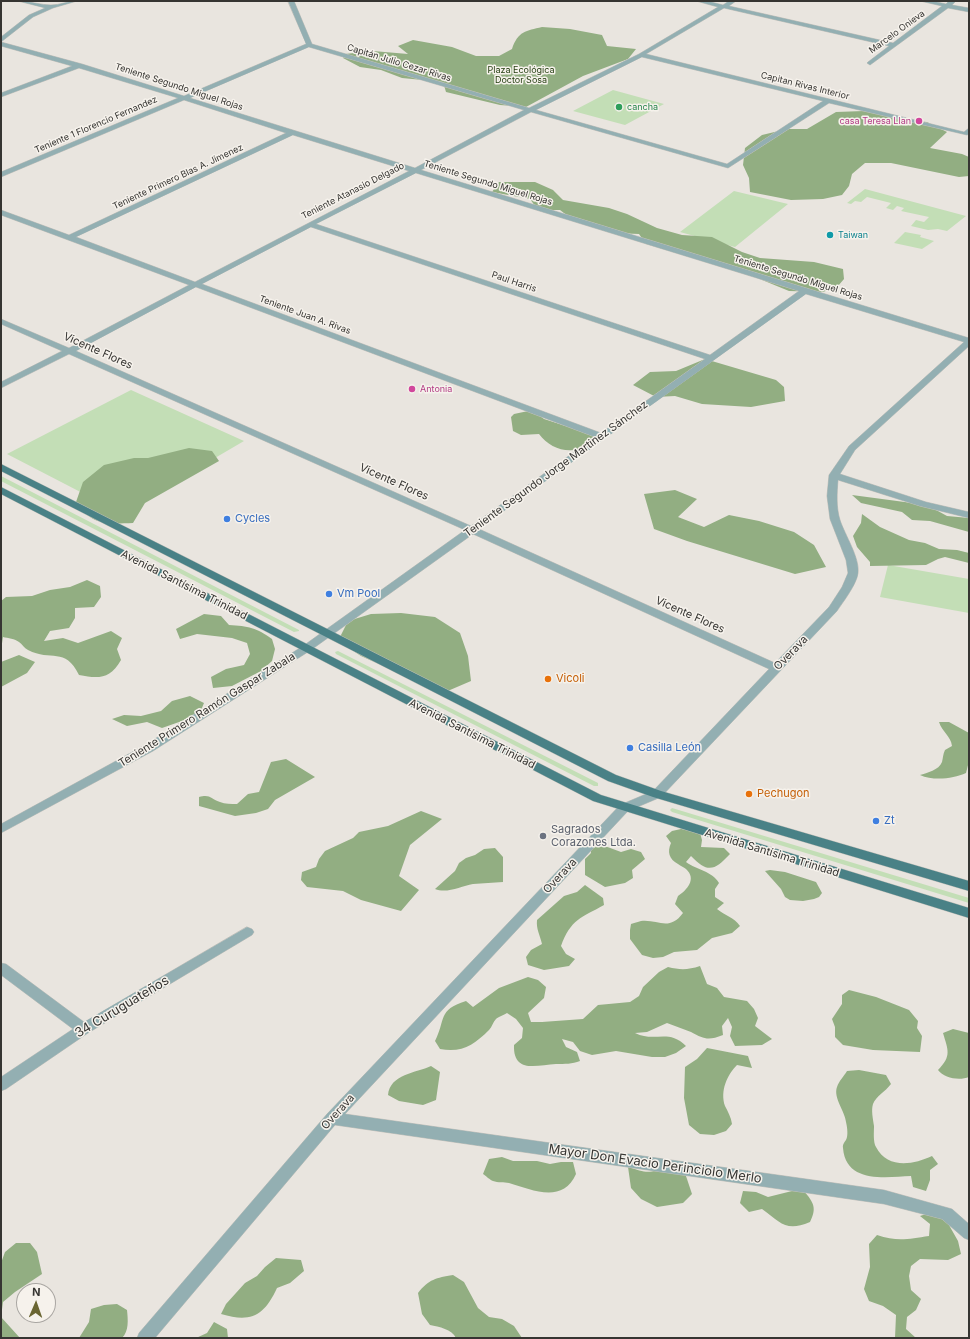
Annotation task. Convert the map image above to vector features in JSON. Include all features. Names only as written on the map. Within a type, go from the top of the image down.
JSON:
[{"type":"main road","name":"Avenida Santísima Trinidad","points":[[1,467],[612,778],[658,794],[969,886]]},
{"type":"main road","name":"Avenida Santísima Trinidad","points":[[1,490],[597,798],[624,808],[969,913]]},
{"type":"street","points":[[21,1],[52,7]]},
{"type":"street","points":[[1,40],[31,16],[52,7],[74,1]]},
{"type":"street","points":[[291,1],[309,45]]},
{"type":"street","points":[[699,1],[894,45]]},
{"type":"street","name":"Teniente Atanasio Delgado","points":[[1,384],[70,351],[310,224],[417,170],[530,110],[641,55],[733,1]]},
{"type":"street","points":[[923,1],[969,10]]},
{"type":"street","name":"Marcelo Onieva","points":[[870,63],[953,1]]},
{"type":"street","name":"Teniente Segundo Miguel Rojas","points":[[1,44],[80,65],[184,97],[292,133],[806,290],[969,342]]},
{"type":"street","name":"Teniente 1 Florencio Fernandez","points":[[1,175],[309,45]]},
{"type":"street","name":"Capitán Julio Cezar Rivas","points":[[309,45],[728,166],[828,101]]},
{"type":"street","name":"Capitan Rivas Interior","points":[[641,55],[828,101],[967,132]]},
{"type":"street","points":[[1,95],[80,65]]},
{"type":"street","name":"Teniente Primero Blas A. Jimenez","points":[[71,237],[292,133]]},
{"type":"street","name":"Teniente Juan A. Rivas","points":[[1,212],[602,436]]},
{"type":"street","name":"Paul Harris","points":[[310,224],[711,358]]},
{"type":"street","name":"Teniente Segundo Jorge Martinez Sánchez","points":[[307,648],[806,290]]},
{"type":"street","name":"Vicente Flores","points":[[1,321],[472,530],[776,668]]},
{"type":"street","name":"Overava","points":[[145,1338],[332,1118],[624,808],[658,794],[833,609],[847,587],[852,573],[851,560],[835,519],[832,496],[834,475],[852,448],[969,342]]},
{"type":"street","points":[[834,475],[923,504],[969,515]]},
{"type":"street","name":"Teniente Primero Ramón Gaspar Zabala","points":[[1,829],[150,748],[307,648]]},
{"type":"street","name":"34 Curuguateños","points":[[1,1085],[83,1029],[247,932]]},
{"type":"street","points":[[1,968],[83,1029]]},
{"type":"street","name":"Mayor Don Evacio Perinciolo Merlo","points":[[332,1118],[884,1197],[947,1214],[969,1233]]},
{"type":"green space","name":"Plaza Ecológica Doctor Sosa","points":[[542,27],[570,29],[602,35],[607,46],[636,49],[628,59],[583,76],[526,107],[500,105],[446,92],[443,82],[402,78],[381,70],[360,67],[343,58],[345,54],[373,51],[408,54],[398,46],[413,40],[452,47],[476,56],[499,56],[512,49],[514,43],[520,35]]},
{"type":"green space","name":"cancha","points":[[613,90],[664,104],[625,125],[573,111]]},
{"type":"green space","points":[[864,111],[905,120],[927,122],[947,132],[930,148],[962,154],[969,157],[969,176],[959,177],[891,163],[865,163],[852,174],[849,186],[842,195],[823,199],[791,200],[750,192],[749,178],[743,165],[745,148],[762,135],[787,129],[807,129],[836,112]]},
{"type":"green space","points":[[499,182],[535,182],[553,190],[563,200],[609,208],[627,214],[657,228],[682,235],[712,237],[742,252],[760,258],[814,262],[843,269],[844,279],[838,286],[823,292],[789,291],[750,275],[646,244],[639,234],[615,233],[573,220],[560,210],[538,210],[530,199],[492,192]]},
{"type":"green space","points":[[865,189],[966,216],[947,231],[938,229],[928,230],[911,226],[916,220],[924,222],[929,217],[901,211],[904,208],[897,206],[893,210],[886,208],[891,203],[867,197],[861,202],[855,201],[851,204],[847,203]]},
{"type":"green space","points":[[734,191],[788,204],[735,247],[680,232]]},
{"type":"green space","points":[[905,232],[921,235],[920,237],[934,241],[922,249],[894,243]]},
{"type":"green space","points":[[705,359],[776,380],[784,387],[785,401],[751,407],[702,404],[675,396],[656,397],[633,385],[650,372],[676,371]]},
{"type":"green space","points":[[131,390],[244,441],[121,513],[7,454]]},
{"type":"green space","points":[[533,410],[544,419],[597,436],[581,448],[568,450],[549,444],[539,434],[521,435],[513,431],[511,417],[514,414]]},
{"type":"green space","points":[[189,448],[212,451],[219,461],[145,503],[133,523],[115,524],[101,522],[88,516],[76,502],[83,482],[104,465],[134,458],[148,458]]},
{"type":"green space","points":[[1,476],[299,631],[294,632],[1,481]]},
{"type":"green space","points":[[675,490],[697,499],[678,517],[704,527],[729,515],[759,521],[794,532],[814,545],[826,567],[795,574],[687,541],[654,529],[644,494]]},
{"type":"green space","points":[[852,495],[927,505],[947,516],[969,518],[969,532],[930,521],[912,520],[902,512],[861,503]]},
{"type":"green space","points":[[862,514],[880,527],[909,540],[925,543],[939,549],[957,550],[969,553],[969,563],[945,557],[926,565],[870,566],[870,562],[857,547],[853,536],[861,523]]},
{"type":"green space","points":[[888,565],[969,579],[969,613],[880,597]]},
{"type":"green space","points":[[87,580],[100,586],[101,597],[94,607],[75,608],[75,618],[69,628],[50,631],[44,641],[63,638],[78,643],[111,631],[122,638],[117,649],[121,660],[113,671],[98,677],[79,675],[74,666],[63,658],[36,653],[27,649],[17,641],[3,637],[1,650],[1,601],[6,597],[32,596],[50,590],[70,587]]},
{"type":"green space","points":[[401,613],[435,617],[460,633],[468,656],[471,681],[443,693],[361,656],[338,641],[348,621],[371,614]]},
{"type":"green space","points":[[204,614],[221,616],[229,625],[252,628],[267,635],[272,639],[275,649],[272,661],[261,671],[232,686],[213,688],[211,677],[226,669],[244,665],[250,654],[247,643],[232,638],[197,634],[180,639],[176,629]]},
{"type":"green space","points":[[338,651],[598,783],[598,786],[594,786],[336,654],[335,652]]},
{"type":"green space","points":[[19,655],[35,662],[27,673],[1,687],[1,662]]},
{"type":"green space","points":[[190,696],[204,703],[199,715],[162,728],[147,722],[127,726],[112,719],[124,715],[141,716],[161,711],[172,701]]},
{"type":"green space","points":[[939,722],[949,722],[969,733],[969,761],[966,773],[955,777],[937,779],[920,775],[932,771],[938,767],[942,762],[945,750],[952,746],[950,739],[942,729]]},
{"type":"green space","points":[[286,759],[315,777],[275,800],[268,809],[256,813],[235,816],[199,806],[199,797],[203,796],[208,796],[224,803],[237,804],[248,794],[259,792],[271,762]]},
{"type":"green space","points":[[672,808],[969,898],[969,903],[672,812],[670,810]]},
{"type":"green space","points":[[421,811],[442,819],[410,845],[399,876],[419,890],[401,911],[361,900],[343,891],[307,887],[301,880],[302,872],[316,867],[319,859],[325,851],[353,838],[359,832],[388,826]]},
{"type":"green space","points":[[681,829],[700,833],[702,840],[701,847],[724,848],[730,854],[720,864],[711,868],[702,866],[691,856],[686,862],[708,873],[716,879],[719,883],[715,889],[715,897],[724,903],[717,909],[740,926],[732,933],[712,938],[697,950],[674,952],[663,957],[653,958],[642,955],[630,939],[631,924],[641,921],[663,923],[673,922],[683,913],[675,904],[678,896],[685,891],[690,884],[691,877],[686,869],[671,858],[669,849],[671,843],[666,836],[672,831]]},
{"type":"green space","points":[[590,845],[602,845],[621,852],[631,849],[641,852],[645,859],[632,870],[633,878],[625,883],[605,887],[585,875],[585,859],[591,853]]},
{"type":"green space","points":[[495,848],[503,857],[503,882],[473,884],[444,891],[435,889],[455,871],[459,863],[466,858],[475,855],[484,849]]},
{"type":"green space","points":[[770,870],[785,872],[816,882],[822,893],[819,897],[814,899],[803,901],[790,900],[785,897],[781,889],[765,871]]},
{"type":"green space","points":[[585,885],[603,898],[604,905],[578,920],[565,937],[561,946],[566,954],[575,959],[569,966],[544,970],[528,965],[526,957],[531,950],[542,944],[537,920],[564,896],[577,892]]},
{"type":"green space","points":[[700,966],[707,984],[717,988],[724,997],[747,1001],[754,1009],[758,1018],[755,1026],[772,1039],[762,1045],[735,1046],[730,1036],[732,1027],[728,1018],[722,1026],[723,1035],[710,1039],[703,1038],[667,1023],[647,1032],[635,1033],[649,1037],[673,1038],[686,1046],[676,1053],[665,1057],[652,1057],[616,1051],[592,1055],[580,1051],[573,1042],[562,1039],[566,1047],[577,1052],[580,1061],[568,1064],[528,1066],[517,1060],[515,1054],[514,1045],[522,1038],[523,1028],[516,1019],[507,1013],[496,1019],[490,1029],[473,1044],[467,1047],[455,1050],[440,1049],[435,1041],[444,1016],[450,1008],[466,1001],[473,1007],[499,988],[528,977],[538,980],[546,987],[544,998],[528,1013],[531,1022],[542,1022],[583,1019],[598,1005],[630,1002],[639,996],[643,987],[659,972],[668,967],[684,969]]},
{"type":"green space","points":[[849,990],[876,997],[909,1010],[918,1021],[917,1028],[922,1036],[920,1052],[873,1050],[843,1045],[835,1037],[835,1027],[832,1019],[842,1004],[842,995]]},
{"type":"green space","points":[[953,1029],[969,1033],[969,1077],[961,1079],[948,1077],[938,1070],[945,1061],[948,1053],[943,1033]]},
{"type":"green space","points":[[707,1048],[748,1056],[752,1068],[737,1065],[727,1078],[723,1095],[725,1106],[732,1124],[726,1131],[714,1135],[700,1134],[689,1125],[684,1098],[685,1067],[697,1059]]},
{"type":"green space","points":[[431,1066],[440,1072],[436,1100],[423,1105],[399,1101],[388,1095],[393,1083],[399,1078]]},
{"type":"green space","points":[[859,1070],[886,1075],[891,1084],[876,1099],[872,1106],[874,1142],[881,1154],[887,1159],[901,1163],[909,1163],[932,1156],[938,1164],[930,1170],[930,1180],[926,1191],[913,1187],[911,1176],[869,1176],[859,1173],[851,1168],[846,1160],[843,1146],[847,1137],[847,1127],[836,1091],[839,1083],[847,1071]]},
{"type":"green space","points":[[502,1157],[513,1161],[537,1161],[550,1164],[573,1162],[576,1174],[570,1183],[563,1189],[555,1192],[537,1191],[509,1183],[493,1181],[483,1174],[489,1159]]},
{"type":"green space","points":[[666,1166],[685,1173],[692,1194],[683,1203],[657,1207],[641,1199],[631,1188],[628,1167],[651,1172]]},
{"type":"green space","points":[[743,1191],[756,1192],[768,1197],[792,1191],[804,1191],[812,1202],[814,1209],[810,1222],[802,1225],[789,1226],[779,1222],[762,1209],[749,1212],[740,1203]]},
{"type":"green space","points":[[935,1211],[945,1218],[958,1241],[961,1254],[948,1260],[920,1259],[911,1266],[909,1276],[911,1290],[921,1299],[916,1310],[907,1317],[906,1329],[916,1338],[895,1338],[896,1315],[883,1306],[869,1301],[864,1289],[870,1267],[869,1244],[877,1235],[891,1239],[909,1239],[929,1236],[930,1224],[920,1216]]},
{"type":"green space","points":[[16,1243],[30,1243],[37,1252],[42,1274],[28,1283],[16,1283],[16,1291],[3,1302],[1,1317],[1,1263],[5,1252]]},
{"type":"green space","points":[[276,1258],[301,1260],[304,1271],[290,1283],[277,1288],[267,1305],[255,1315],[241,1318],[221,1314],[226,1304],[245,1283],[257,1276]]},
{"type":"green space","points":[[453,1275],[464,1282],[478,1308],[489,1317],[502,1319],[514,1326],[522,1338],[456,1338],[452,1332],[448,1330],[430,1325],[422,1314],[418,1293],[429,1282]]},
{"type":"green space","points":[[117,1304],[127,1310],[127,1329],[122,1338],[79,1338],[89,1322],[91,1309],[104,1305]]},
{"type":"green space","points":[[1,1317],[20,1338],[1,1338]]},
{"type":"green space","points":[[214,1322],[227,1329],[228,1338],[196,1338],[207,1333]]},
{"type":"place","name":"cancha","points":[[619,107]]},
{"type":"place","name":"casa Teresa Llan","points":[[919,121]]},
{"type":"place","name":"Taiwan","points":[[830,235]]},
{"type":"place","name":"Antonia","points":[[412,389]]},
{"type":"place","name":"Cycles","points":[[227,519]]},
{"type":"place","name":"Vm Pool","points":[[329,594]]},
{"type":"place","name":"Vicoli","points":[[548,679]]},
{"type":"place","name":"Casilla León","points":[[630,748]]},
{"type":"place","name":"Pechugon","points":[[749,794]]},
{"type":"place","name":"Zt","points":[[876,821]]},
{"type":"place","name":"Sagrados Corazones Ltda.","points":[[543,836]]}]
